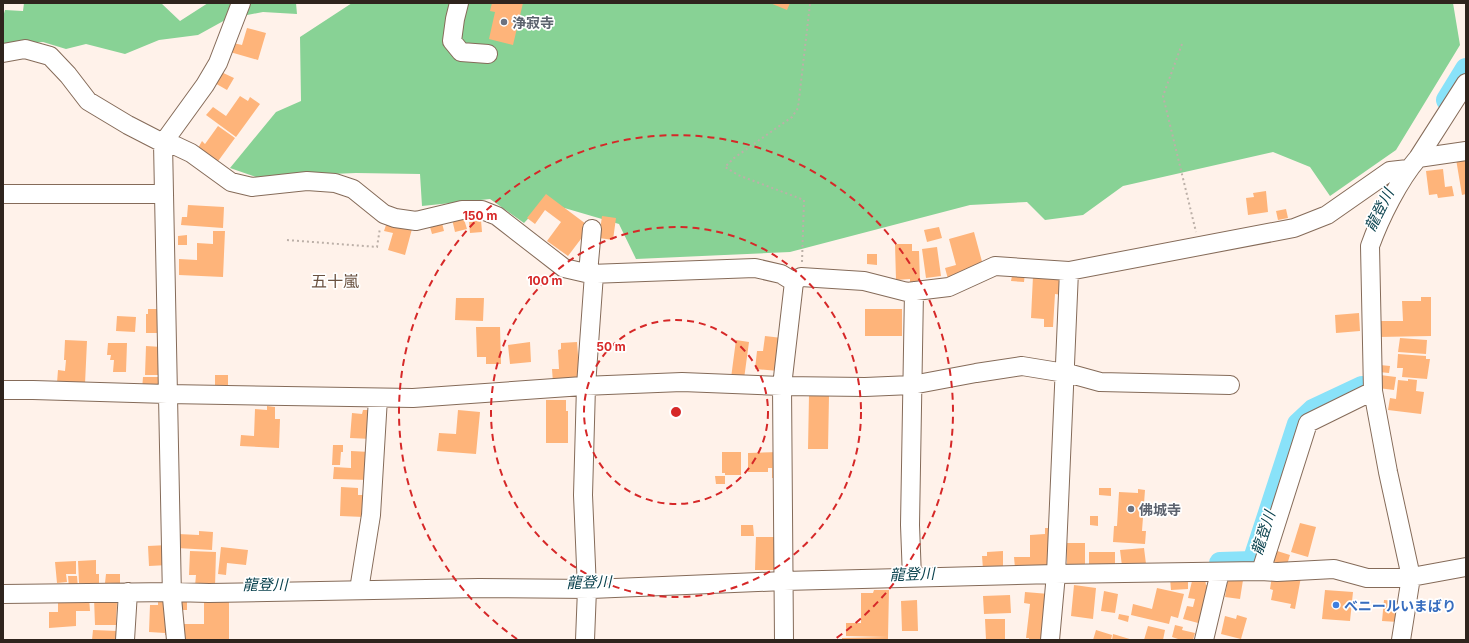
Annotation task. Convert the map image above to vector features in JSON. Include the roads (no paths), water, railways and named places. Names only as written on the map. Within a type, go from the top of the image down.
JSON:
[{"type":"street","points":[[176,640],[172,592],[163,143],[205,85],[218,63],[241,3]]},
{"type":"street","points":[[459,3],[454,19],[452,41],[461,52],[488,54]]},
{"type":"street","points":[[3,53],[25,49],[50,56],[88,101],[128,125],[163,143],[174,145],[192,153],[231,182],[252,187],[307,181],[335,183],[353,190],[382,213],[395,218],[416,221],[462,210],[482,210],[497,216],[564,268],[591,273],[755,268],[781,274],[797,280],[864,281],[907,292],[949,287],[995,266],[1069,271],[1294,228],[1327,215],[1390,171],[1466,151]]},
{"type":"street","points":[[1401,640],[1411,577],[1388,472],[1373,391],[1370,246],[1377,227],[1413,164],[1466,83]]},
{"type":"street","points":[[3,194],[164,194]]},
{"type":"street","points":[[585,640],[587,588],[583,495],[592,229]]},
{"type":"street","points":[[1050,640],[1056,574],[1069,271]]},
{"type":"street","points":[[784,640],[782,386],[797,280]]},
{"type":"street","points":[[912,577],[910,528],[914,291]]},
{"type":"street","points":[[3,390],[413,398],[586,386],[682,382],[782,386],[865,387],[912,385],[1022,366],[1071,374],[1100,382],[1230,385]]},
{"type":"street","points":[[1261,571],[1308,423],[1373,391]]},
{"type":"street","points":[[359,590],[370,515],[378,398]]},
{"type":"street","points":[[3,594],[587,588],[912,577],[1334,570],[1367,578],[1411,577],[1466,567]]},
{"type":"street","points":[[1204,640],[1220,572]]},
{"type":"street","points":[[125,640],[128,592]]},
{"type":"waterway","name":"龍登川","points":[[1447,100],[1466,69]]},
{"type":"waterway","name":"龍登川","points":[[1220,563],[1253,562],[1298,424],[1313,410],[1362,387]]},
{"type":"place","name":"浄寂寺","points":[[504,22]]},
{"type":"place","name":"佛城寺","points":[[1131,509]]},
{"type":"place","name":"べニールいまばり","points":[[1336,605]]},
{"type":"district","name":"五十嵐","points":[[335,281]]}]
